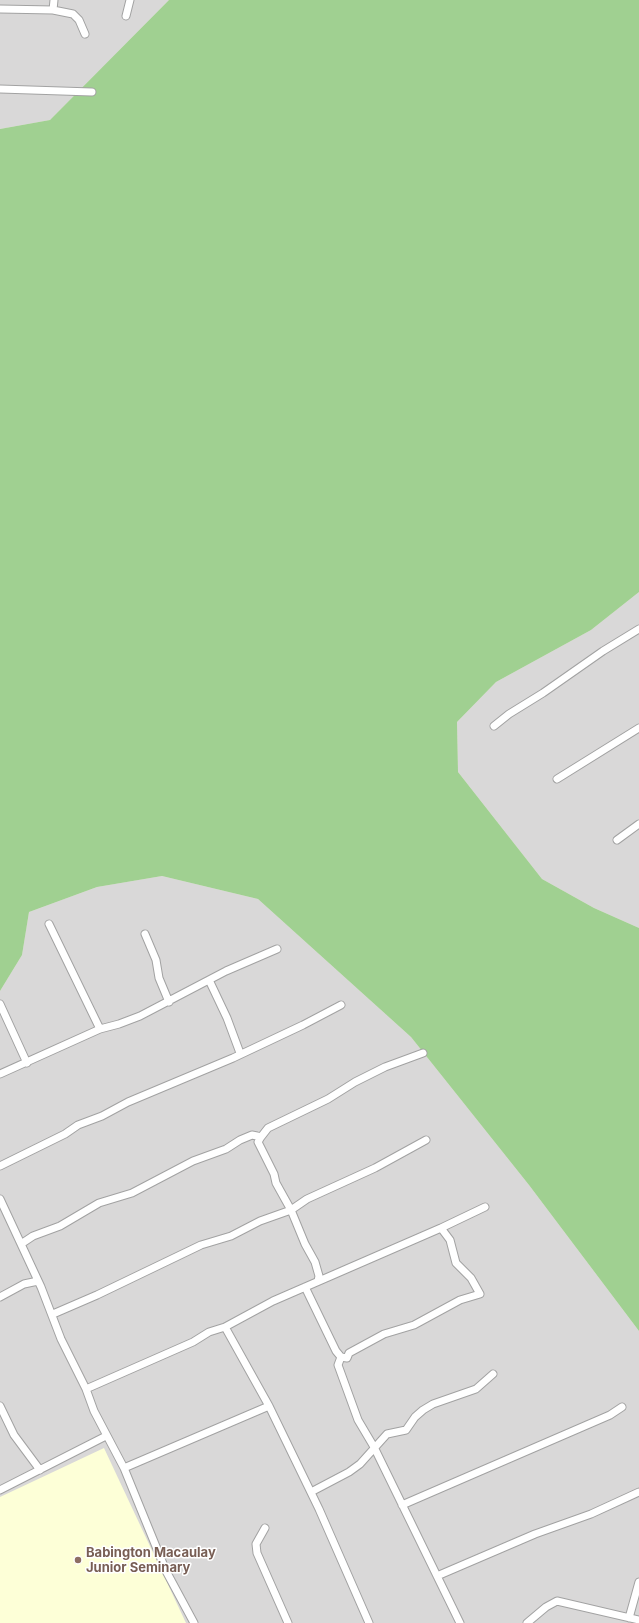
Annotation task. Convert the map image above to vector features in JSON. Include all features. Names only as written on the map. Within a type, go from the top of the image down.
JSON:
[{"type":"street","points":[[53,10],[54,0]]},
{"type":"street","points":[[126,16],[130,0]]},
{"type":"street","points":[[0,9],[53,10],[73,14],[79,20],[85,34]]},
{"type":"street","points":[[0,89],[92,92]]},
{"type":"street","points":[[494,726],[509,714],[639,628]]},
{"type":"street","points":[[557,780],[639,728]]},
{"type":"street","points":[[618,840],[639,824]]},
{"type":"street","points":[[49,924],[100,1029]]},
{"type":"street","points":[[145,934],[156,960],[159,978],[169,1002]]},
{"type":"street","points":[[0,1074],[100,1029],[119,1024],[169,1002],[226,971],[277,950]]},
{"type":"street","points":[[210,980],[227,1018],[240,1053]]},
{"type":"street","points":[[0,1004],[27,1063]]},
{"type":"street","points":[[0,1166],[65,1134],[78,1125],[102,1116],[128,1102],[233,1058],[240,1053],[303,1025],[340,1005]]},
{"type":"street","points":[[318,1281],[318,1269],[304,1244],[291,1210],[276,1183],[274,1174],[258,1142],[268,1128],[328,1099],[355,1082],[385,1067],[423,1052]]},
{"type":"street","points":[[21,1244],[33,1236],[60,1226],[99,1203],[132,1192],[194,1161],[226,1149],[252,1135],[261,1136]]},
{"type":"street","points":[[53,1314],[104,1292],[201,1245],[231,1236],[260,1221],[291,1210],[307,1199],[375,1168],[426,1140]]},
{"type":"street","points":[[0,1199],[53,1314],[61,1339],[86,1390],[106,1436],[124,1468],[166,1572],[194,1623]]},
{"type":"street","points":[[86,1390],[193,1342],[209,1332],[226,1327],[318,1281],[441,1228],[485,1207]]},
{"type":"street","points":[[305,1287],[336,1351],[341,1357],[347,1358],[350,1353],[384,1334],[414,1325],[460,1300],[480,1294],[471,1278],[456,1263],[450,1240],[441,1228]]},
{"type":"street","points":[[0,1297],[24,1284],[38,1282]]},
{"type":"street","points":[[226,1327],[269,1406],[311,1492],[369,1623]]},
{"type":"street","points":[[341,1357],[338,1365],[358,1420],[374,1447],[460,1623]]},
{"type":"street","points":[[311,1492],[355,1468],[368,1456],[374,1447],[387,1434],[406,1430],[415,1418],[433,1404],[476,1389],[493,1374]]},
{"type":"street","points":[[0,1406],[14,1435],[40,1470]]},
{"type":"street","points":[[124,1468],[269,1406]]},
{"type":"street","points":[[402,1505],[610,1415],[622,1407]]},
{"type":"street","points":[[0,1490],[106,1436]]},
{"type":"street","points":[[437,1576],[535,1534],[591,1514],[639,1492]]},
{"type":"street","points":[[265,1528],[256,1544],[257,1553],[288,1623]]},
{"type":"street","points":[[629,1618],[639,1582]]},
{"type":"street","points":[[527,1623],[546,1607],[557,1601],[639,1620]]},
{"type":"shaded area","points":[[0,0],[169,0],[50,120],[0,129]]},
{"type":"shaded area","points":[[639,592],[639,928],[594,908],[542,879],[458,772],[457,722],[496,682],[591,630]]},
{"type":"shaded area","points":[[162,876],[258,899],[411,1037],[529,1185],[639,1331],[639,1623],[0,1623],[0,991],[22,955],[29,912],[97,887]]},
{"type":"shaded area","name":"Babington Macaulay Junior Seminary","points":[[104,1448],[186,1623],[0,1623],[0,1497]]},
{"type":"green space","points":[[169,0],[639,0],[639,592],[591,630],[496,682],[457,722],[458,772],[542,879],[594,908],[639,928],[639,1331],[529,1185],[411,1037],[258,899],[162,876],[97,887],[29,912],[22,955],[0,991],[0,129],[50,120]]},
{"type":"place","name":"Babington Macaulay Junior Seminary","points":[[78,1560]]}]
